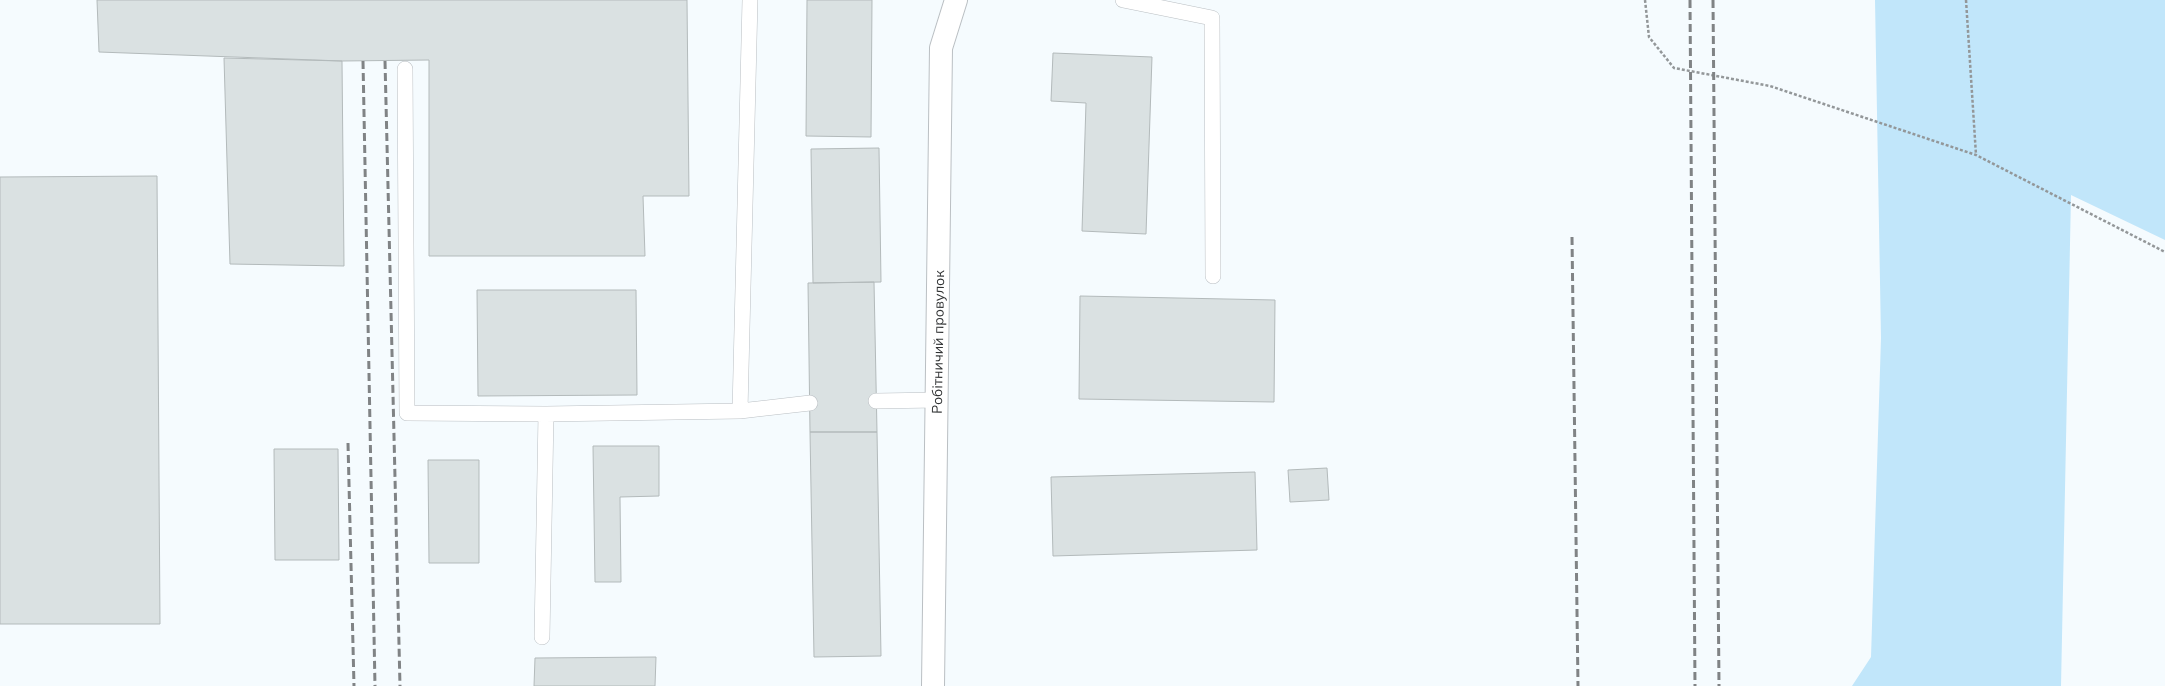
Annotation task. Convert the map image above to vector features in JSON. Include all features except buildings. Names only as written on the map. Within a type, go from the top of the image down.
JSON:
[{"type":"street","name":"Робітничий провулок","points":[[933,686],[941,48],[956,0]]},
{"type":"lane","points":[[740,411],[750,0]]},
{"type":"lane","points":[[1123,0],[1212,18],[1213,276]]},
{"type":"lane","points":[[406,69],[407,413],[546,414],[740,411],[810,403]]},
{"type":"lane","points":[[876,400],[937,400]]},
{"type":"lane","points":[[542,637],[546,414]]},
{"type":"path","points":[[1645,0],[1649,36],[1674,68],[1770,86],[1976,154],[2165,252]]},
{"type":"path","points":[[1966,0],[1976,154]]},
{"type":"shaded area","points":[[1875,0],[2165,0],[2165,240],[2071,195],[2061,686],[1852,686],[1871,657],[1881,338]]},
{"type":"railway","points":[[1690,0],[1695,686]]},
{"type":"railway","points":[[1713,0],[1719,686]]},
{"type":"railway","points":[[363,61],[375,686]]},
{"type":"railway","points":[[385,61],[400,686]]},
{"type":"railway","points":[[1572,237],[1578,686]]},
{"type":"railway","points":[[348,443],[354,686]]}]
